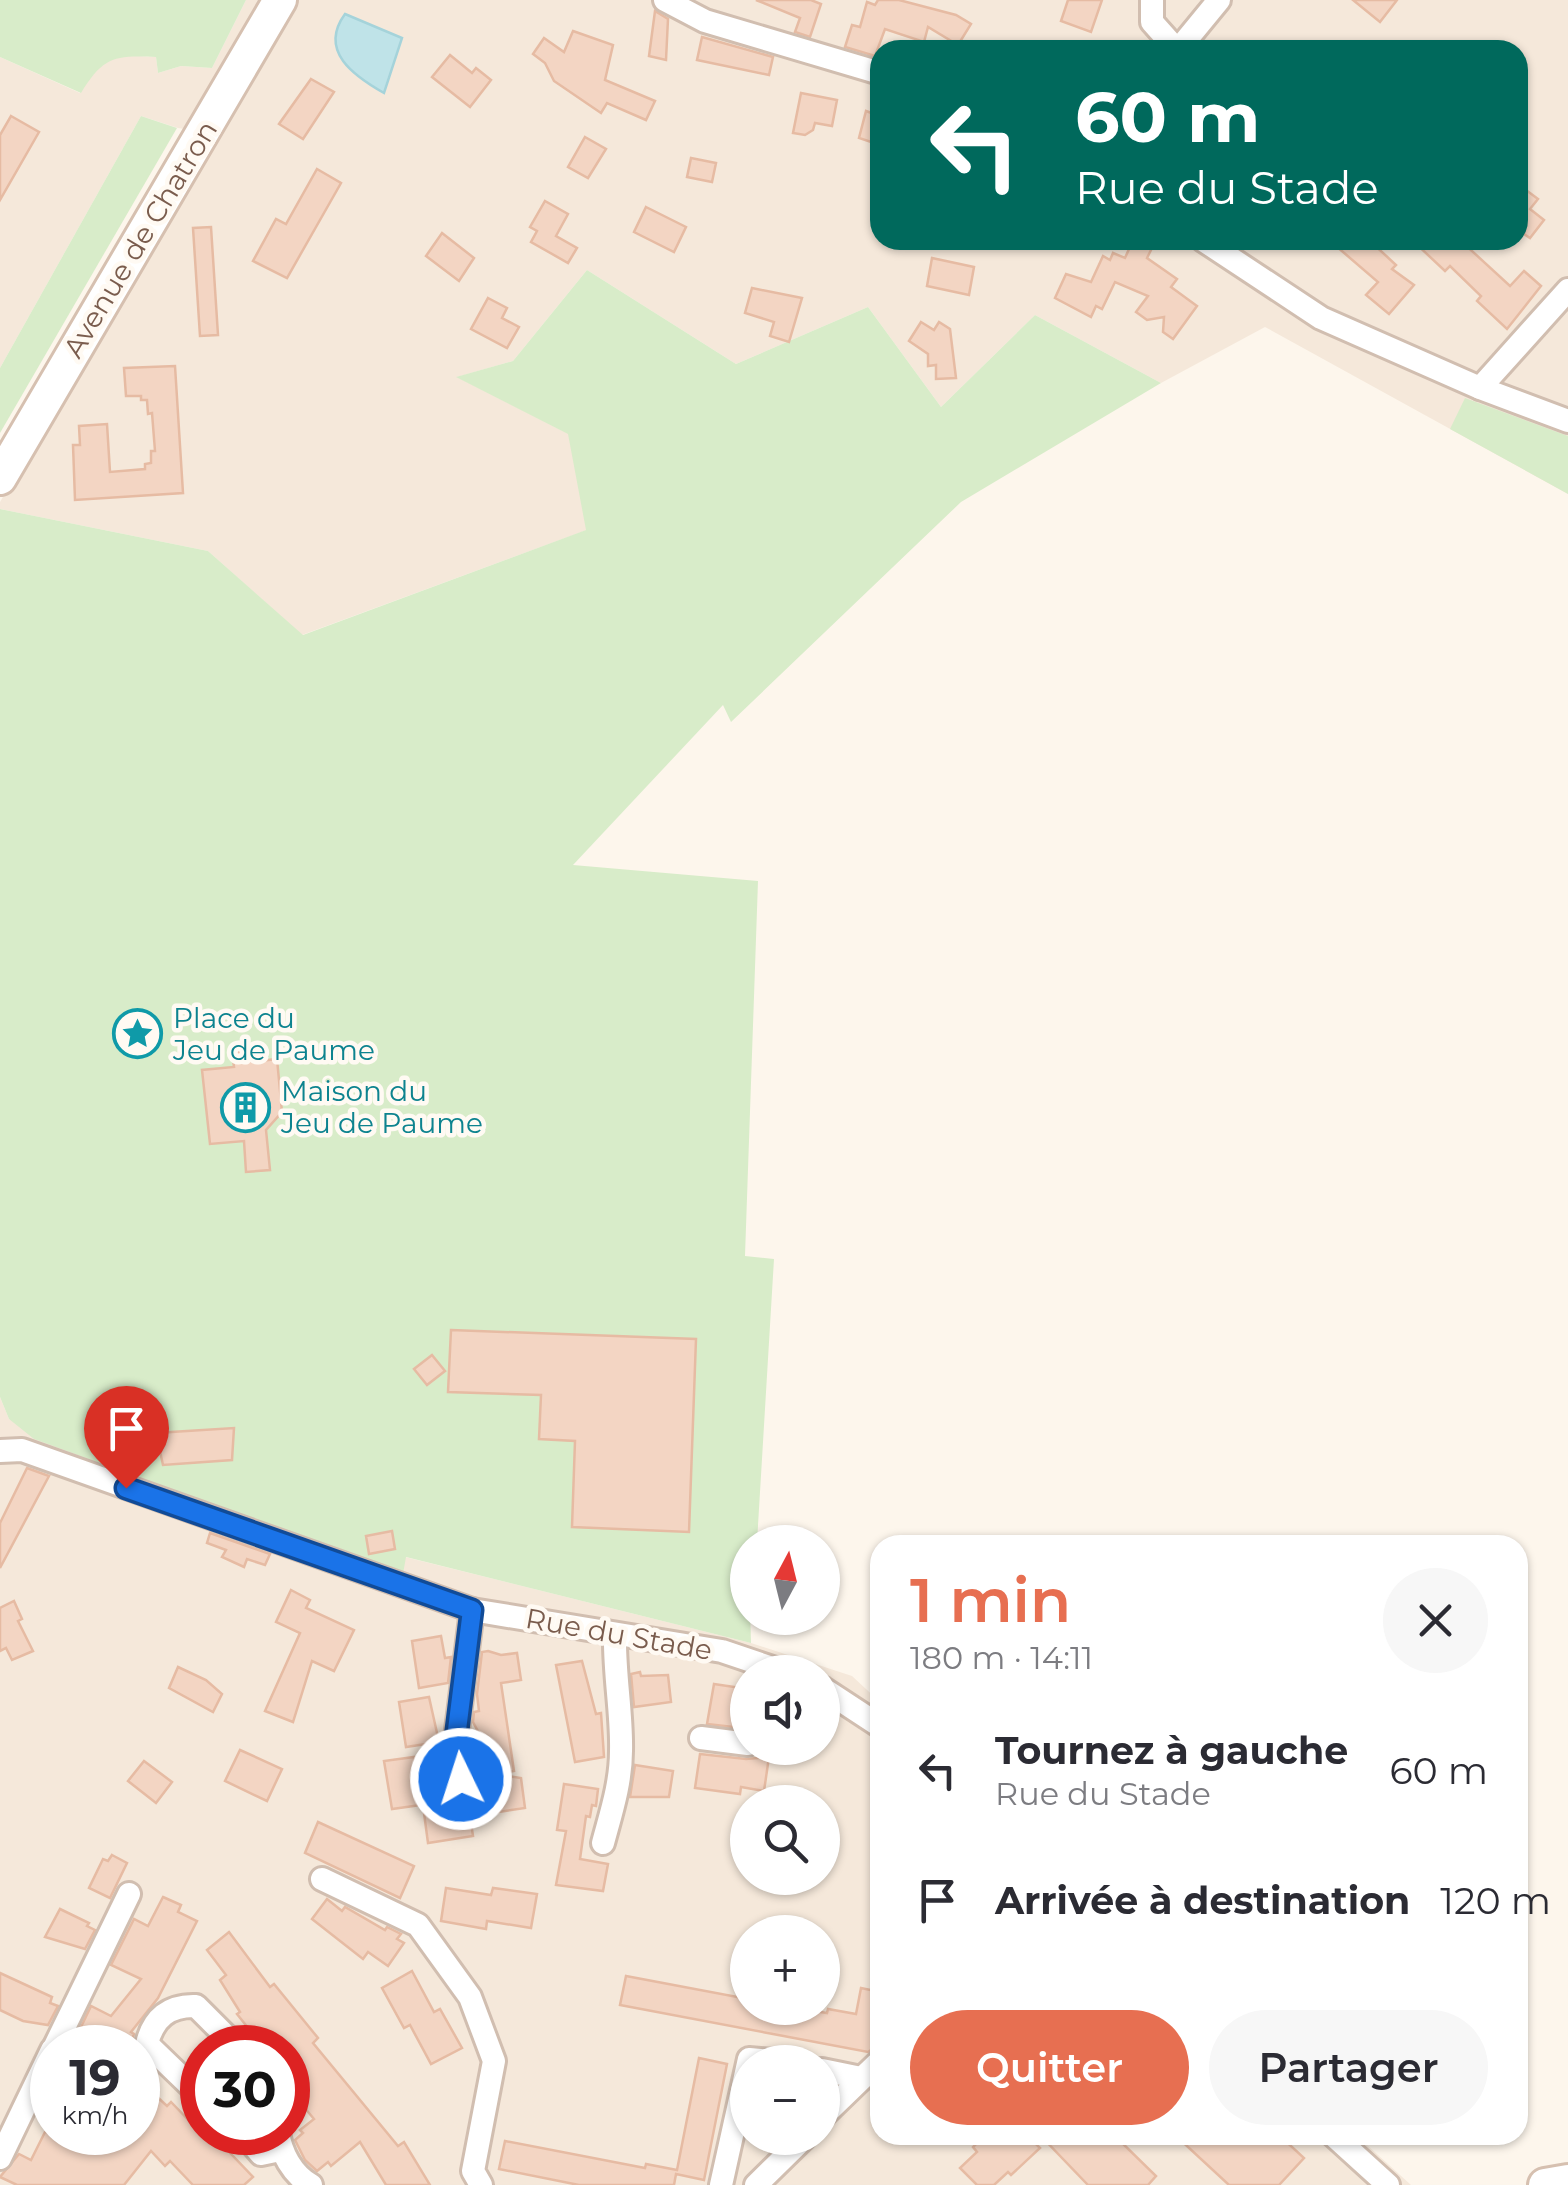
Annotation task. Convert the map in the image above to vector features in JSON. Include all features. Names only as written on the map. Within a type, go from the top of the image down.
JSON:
[{"type":"street","name":"Avenue de Chatron","points":[[0,478],[280,0]]},
{"type":"street","points":[[665,0],[705,20],[870,71]]},
{"type":"street","points":[[1152,0],[1152,22],[1169,40]]},
{"type":"street","points":[[1186,40],[1217,2]]},
{"type":"street","points":[[1217,250],[1320,318],[1480,388],[1568,421]]},
{"type":"street","points":[[1480,388],[1568,290]]},
{"type":"street","name":"Rue du Stade","points":[[0,1463],[22,1450],[472,1610],[734,1655]]},
{"type":"street","points":[[443,1792],[462,1788],[456,1738],[472,1610]]},
{"type":"street","points":[[603,1843],[618,1788],[622,1750],[614,1673],[615,1634]]},
{"type":"street","points":[[840,1700],[870,1719]]},
{"type":"street","points":[[701,1738],[730,1742]]},
{"type":"street","points":[[322,1880],[418,1926],[470,1997],[494,2061],[473,2171],[481,2185]]},
{"type":"street","points":[[65,2025],[129,1894]]},
{"type":"street","points":[[180,2075],[147,2044],[158,2017],[182,2005],[196,2006],[215,2025]]},
{"type":"street","points":[[840,2099],[870,2069]]},
{"type":"street","points":[[840,2074],[861,2078]]},
{"type":"street","points":[[0,2158],[30,2096]]},
{"type":"street","points":[[721,2185],[730,2143]]},
{"type":"street","points":[[1344,2145],[1388,2185]]},
{"type":"street","points":[[288,2155],[305,2184]]},
{"type":"street","points":[[756,2185],[787,2155]]},
{"type":"street","points":[[1545,2185],[1568,2181]]},
{"type":"shaded area","points":[[246,0],[1568,0],[1568,494],[1265,327],[1161,383],[1035,315],[941,407],[868,307],[736,364],[587,270],[513,361],[457,377],[569,434],[587,530],[302,635],[208,551],[0,509],[0,502],[215,134],[141,116],[0,368],[0,57],[80,93],[97,67],[121,55],[156,57],[158,73],[181,66],[212,68]]},
{"type":"shaded area","points":[[0,1397],[9,1419],[403,1573],[405,1557],[788,1655],[730,1655],[730,1765],[840,1765],[840,1672],[852,1676],[870,1693],[870,2145],[1367,2145],[1411,2185],[0,2185]]},
{"type":"green space","points":[[0,0],[246,0],[212,68],[181,66],[158,73],[156,57],[120,58],[103,65],[81,93],[0,57]]},
{"type":"green space","points":[[141,116],[177,128],[0,433],[0,368]]},
{"type":"green space","points":[[587,270],[736,364],[868,307],[941,407],[1035,315],[1161,383],[961,502],[731,722],[723,705],[573,865],[758,881],[745,1256],[774,1259],[758,1525],[730,1525],[730,1635],[751,1635],[751,1643],[406,1557],[403,1574],[34,1439],[9,1419],[0,1397],[0,509],[208,551],[303,635],[586,530],[568,434],[456,377],[513,361]]},
{"type":"green space","points":[[1465,398],[1568,436],[1568,494],[1450,429]]},
{"type":"water","points":[[345,14],[402,38],[384,93],[351,70],[338,51],[335,40]]},
{"type":"building","points":[[756,0],[811,0],[821,4],[810,37],[795,32],[800,18]]},
{"type":"building","points":[[878,0],[899,0],[956,15],[971,24],[961,40],[950,40],[928,27],[925,40],[885,29],[881,40],[870,40],[870,54],[845,47],[852,25],[860,27],[867,2],[875,5]]},
{"type":"building","points":[[1068,0],[1102,0],[1091,32],[1061,21]]},
{"type":"building","points":[[1353,0],[1397,0],[1380,22]]},
{"type":"building","points":[[655,11],[668,19],[666,60],[649,56]]},
{"type":"building","points":[[573,31],[613,45],[605,80],[655,101],[646,120],[607,103],[601,113],[554,81],[545,63],[533,54],[544,38],[564,52]]},
{"type":"building","points":[[702,37],[773,57],[769,75],[697,60]]},
{"type":"building","points":[[450,55],[472,73],[476,68],[491,80],[470,107],[432,77]]},
{"type":"building","points":[[311,79],[334,92],[303,139],[279,124]]},
{"type":"building","points":[[801,93],[837,100],[832,126],[815,123],[805,135],[793,133]]},
{"type":"building","points":[[866,111],[870,112],[870,142],[859,138]]},
{"type":"building","points":[[11,116],[39,132],[0,200],[0,135]]},
{"type":"building","points":[[585,137],[606,149],[588,178],[568,167]]},
{"type":"building","points":[[691,158],[716,163],[712,182],[687,177]]},
{"type":"building","points":[[317,169],[341,183],[287,278],[253,261],[276,219],[286,224]]},
{"type":"building","points":[[1528,192],[1538,199],[1530,209],[1544,220],[1530,238]]},
{"type":"building","points":[[545,201],[568,214],[556,236],[577,248],[568,263],[531,242],[537,231],[530,227]]},
{"type":"building","points":[[646,207],[686,227],[674,252],[634,232]]},
{"type":"building","points":[[211,227],[218,335],[200,336],[193,228]]},
{"type":"building","points":[[442,233],[474,258],[459,281],[426,256]]},
{"type":"building","points":[[1129,250],[1151,250],[1147,258],[1177,279],[1171,287],[1197,306],[1173,339],[1163,332],[1164,317],[1147,320],[1136,312],[1148,296],[1115,282],[1102,309],[1096,306],[1091,317],[1055,298],[1066,274],[1091,282],[1103,256],[1110,260],[1113,253],[1125,258]]},
{"type":"building","points":[[1341,250],[1380,250],[1396,265],[1392,269],[1414,285],[1389,314],[1366,295],[1378,282]]},
{"type":"building","points":[[1423,250],[1471,250],[1510,286],[1524,271],[1541,286],[1507,329],[1477,301],[1481,296],[1450,266],[1445,271]]},
{"type":"building","points":[[932,258],[974,267],[969,295],[927,286]]},
{"type":"building","points":[[752,288],[802,298],[789,342],[770,336],[774,322],[745,313]]},
{"type":"building","points":[[488,298],[507,308],[502,318],[519,327],[507,348],[471,329]]},
{"type":"building","points":[[921,322],[934,330],[939,322],[950,329],[956,378],[936,379],[936,365],[928,366],[928,354],[909,341]]},
{"type":"building","points":[[175,366],[183,493],[75,500],[73,445],[80,445],[79,426],[107,424],[110,472],[145,469],[145,464],[151,463],[151,451],[155,451],[152,413],[148,414],[147,400],[141,400],[141,396],[126,396],[124,368]]},
{"type":"building","name":"Maison du Jeu de Paume","points":[[259,1050],[259,1061],[277,1059],[282,1112],[266,1130],[270,1170],[246,1172],[244,1141],[210,1144],[202,1070],[234,1067],[232,1052]]},
{"type":"building","points":[[451,1330],[696,1339],[689,1532],[572,1527],[575,1441],[539,1439],[541,1395],[448,1392]]},
{"type":"building","points":[[432,1355],[445,1371],[427,1385],[414,1369]]},
{"type":"building","points":[[234,1428],[232,1460],[163,1465],[156,1433]]},
{"type":"building","points":[[27,1468],[49,1476],[0,1568],[0,1523]]},
{"type":"building","points":[[392,1531],[395,1549],[369,1554],[366,1536]]},
{"type":"building","points":[[210,1533],[270,1554],[265,1565],[247,1559],[244,1567],[222,1557],[226,1550],[207,1543]]},
{"type":"building","points":[[291,1590],[310,1600],[306,1608],[354,1630],[334,1671],[312,1661],[293,1722],[265,1711],[300,1633],[276,1622]]},
{"type":"building","points":[[14,1601],[22,1619],[18,1621],[33,1651],[12,1660],[6,1648],[0,1651],[0,1608]]},
{"type":"building","points":[[441,1636],[445,1658],[451,1657],[448,1683],[419,1688],[412,1641]]},
{"type":"building","points":[[482,1652],[501,1655],[517,1653],[521,1680],[501,1683],[514,1771],[496,1774],[521,1778],[525,1808],[479,1815],[477,1786],[488,1784],[482,1739],[473,1722],[474,1712],[479,1711]]},
{"type":"building","points":[[582,1661],[596,1714],[601,1713],[604,1757],[575,1762],[556,1665]]},
{"type":"building","points":[[178,1667],[206,1680],[222,1694],[213,1712],[169,1688]]},
{"type":"building","points":[[640,1672],[641,1676],[668,1675],[671,1702],[634,1707],[631,1674]]},
{"type":"building","points":[[714,1684],[730,1686],[730,1727],[707,1724]]},
{"type":"building","points":[[429,1697],[439,1742],[406,1747],[399,1702]]},
{"type":"building","points":[[240,1750],[282,1769],[267,1801],[225,1781]]},
{"type":"building","points":[[700,1754],[730,1757],[730,1765],[768,1765],[765,1785],[730,1785],[730,1793],[695,1788]]},
{"type":"building","points":[[414,1757],[421,1805],[392,1809],[384,1761]]},
{"type":"building","points":[[144,1761],[172,1782],[156,1803],[128,1781]]},
{"type":"building","points":[[635,1765],[673,1771],[669,1797],[630,1797]]},
{"type":"building","points":[[564,1784],[598,1789],[596,1806],[592,1805],[590,1817],[586,1816],[580,1859],[608,1864],[603,1891],[556,1885],[566,1831],[557,1830]]},
{"type":"building","points":[[468,1803],[473,1836],[428,1843],[424,1813]]},
{"type":"building","points":[[318,1822],[414,1866],[400,1898],[305,1853]]},
{"type":"building","points":[[112,1855],[127,1863],[110,1898],[89,1888],[103,1859],[108,1861]]},
{"type":"building","points":[[446,1888],[491,1895],[493,1888],[537,1894],[531,1928],[487,1921],[486,1929],[441,1921]]},
{"type":"building","points":[[163,1897],[181,1905],[178,1912],[197,1921],[158,1998],[137,2025],[82,2025],[91,2006],[111,2016],[141,1979],[111,1965],[134,1919],[148,1926]]},
{"type":"building","points":[[327,1899],[342,1911],[345,1907],[385,1930],[387,1927],[401,1934],[397,1939],[404,1943],[388,1966],[368,1952],[363,1959],[312,1919]]},
{"type":"building","points":[[60,1909],[95,1930],[85,1949],[45,1937]]},
{"type":"building","points":[[229,1932],[270,1987],[274,1984],[307,2025],[246,2025],[220,1980],[226,1975],[207,1950]]},
{"type":"building","points":[[412,1971],[434,2012],[440,2009],[462,2048],[431,2064],[410,2025],[404,2028],[382,1988]]},
{"type":"building","points":[[0,1973],[52,1997],[50,2003],[58,2006],[48,2025],[23,2021],[0,2010]]},
{"type":"building","points":[[626,1976],[730,1996],[730,2025],[840,2025],[840,2011],[856,2014],[861,1988],[870,1990],[870,2051],[620,2005]]},
{"type":"building","points":[[310,2028],[318,2038],[313,2043],[398,2146],[404,2142],[430,2185],[386,2185],[360,2142],[331,2166],[328,2162],[317,2171],[302,2155],[310,2155],[310,2122],[314,2119],[310,2114]]},
{"type":"building","points":[[699,2058],[727,2064],[704,2180],[676,2174],[674,2185],[579,2185],[499,2169],[505,2141],[645,2168],[646,2164],[677,2170]]},
{"type":"building","points":[[160,2099],[167,2106],[171,2102],[180,2111],[180,2155],[232,2155],[253,2177],[244,2185],[193,2185],[170,2161],[165,2166],[155,2155],[160,2155]]},
{"type":"building","points":[[1050,2145],[1124,2145],[1156,2176],[1148,2185],[1088,2185]]},
{"type":"building","points":[[1186,2145],[1290,2145],[1304,2158],[1279,2185],[1229,2185]]},
{"type":"building","points":[[973,2147],[1040,2148],[994,2185],[977,2185],[960,2168],[977,2152]]},
{"type":"building","points":[[19,2154],[31,2160],[34,2155],[148,2155],[124,2185],[17,2185],[0,2177]]},
{"type":"place","name":"Place du Jeu de Paume","points":[[138,1034]]},
{"type":"place","name":"Maison du Jeu de Paume","points":[[246,1107]]},
{"type":"route","points":[[126,1488],[472,1610],[456,1738],[461,1779]]}]
